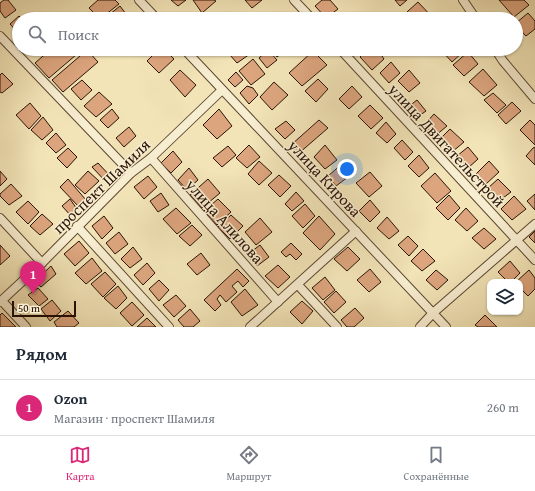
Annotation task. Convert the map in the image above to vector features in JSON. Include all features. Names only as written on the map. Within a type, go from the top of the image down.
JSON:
[{"type":"street","points":[[139,0],[150,12]]},
{"type":"street","points":[[294,0],[305,12]]},
{"type":"street","points":[[463,0],[471,12]]},
{"type":"street","points":[[0,36],[12,49]]},
{"type":"street","points":[[19,56],[131,173]]},
{"type":"street","name":"улица Кирова","points":[[190,56],[446,327]]},
{"type":"street","name":"улица Двигательстрой","points":[[346,56],[535,260]]},
{"type":"street","points":[[500,56],[535,99]]},
{"type":"street","name":"проспект Шамиля","points":[[1,302],[131,173],[150,158],[222,90]]},
{"type":"street","name":"улица Алилова","points":[[150,158],[278,302]]},
{"type":"street","points":[[0,218],[42,263]]},
{"type":"street","points":[[420,327],[433,313],[535,224]]},
{"type":"street","points":[[77,226],[169,327]]},
{"type":"street","points":[[250,327],[356,231]]},
{"type":"street","points":[[298,285],[337,327]]},
{"type":"street","points":[[1,302],[26,327]]},
{"type":"building","points":[[4,0],[8,0],[16,10],[5,18],[0,11],[0,3]]},
{"type":"building","points":[[98,0],[115,0],[119,4],[109,12],[93,12],[89,8]]},
{"type":"building","points":[[171,0],[186,0],[178,6]]},
{"type":"building","points":[[193,0],[216,1],[203,12],[201,12]]},
{"type":"building","points":[[245,0],[262,0],[252,8]]},
{"type":"building","points":[[322,0],[330,0],[338,9],[334,12],[320,12],[315,6]]},
{"type":"building","points":[[395,0],[407,0],[400,6]]},
{"type":"building","points":[[499,0],[524,0],[529,5],[520,12],[510,12]]},
{"type":"building","points":[[418,2],[427,12],[407,12]]},
{"type":"building","points":[[120,6],[124,12],[112,12]]},
{"type":"building","points":[[528,13],[535,21],[535,29],[526,36],[523,33],[523,17]]},
{"type":"building","points":[[43,56],[75,56],[49,78],[35,63]]},
{"type":"building","points":[[80,56],[92,56],[98,62],[63,92],[52,80]]},
{"type":"building","points":[[152,56],[171,56],[174,59],[159,73],[147,61]]},
{"type":"building","points":[[231,56],[247,56],[237,63]]},
{"type":"building","points":[[261,56],[273,56],[277,60],[267,68],[259,58]]},
{"type":"building","points":[[308,56],[318,56],[327,65],[302,86],[289,73]]},
{"type":"building","points":[[382,56],[384,59],[372,70],[360,57]]},
{"type":"building","points":[[446,56],[459,56],[452,62]]},
{"type":"building","points":[[463,56],[471,56],[478,64],[464,76],[453,65]]},
{"type":"building","points":[[253,59],[265,74],[251,85],[239,71]]},
{"type":"building","points":[[391,62],[400,73],[389,83],[380,73]]},
{"type":"building","points":[[483,69],[497,85],[484,96],[469,82]]},
{"type":"building","points":[[180,70],[196,85],[185,97],[170,80]]},
{"type":"building","points":[[409,70],[420,83],[409,92],[398,81]]},
{"type":"building","points":[[236,72],[243,80],[235,87],[228,80]]},
{"type":"building","points":[[2,73],[13,84],[2,93],[0,92],[0,75]]},
{"type":"building","points":[[318,79],[328,89],[316,102],[305,91]]},
{"type":"building","points":[[82,80],[92,90],[81,100],[71,89]]},
{"type":"building","points":[[274,82],[288,95],[272,110],[260,97]]},
{"type":"building","points":[[247,86],[253,88],[258,95],[249,104],[240,93]]},
{"type":"building","points":[[352,86],[362,97],[349,109],[339,99]]},
{"type":"building","points":[[99,92],[112,104],[96,117],[84,106]]},
{"type":"building","points":[[493,93],[506,105],[497,113],[484,100]]},
{"type":"building","points":[[417,100],[426,111],[416,118],[408,107]]},
{"type":"building","points":[[512,102],[521,111],[506,124],[498,115]]},
{"type":"building","points":[[30,103],[41,116],[29,129],[16,115]]},
{"type":"building","points":[[370,105],[383,118],[371,129],[358,116]]},
{"type":"building","points":[[112,109],[119,118],[108,128],[100,120]]},
{"type":"building","points":[[219,109],[232,126],[217,139],[203,125]]},
{"type":"building","points":[[434,114],[447,126],[435,136],[424,125]]},
{"type":"building","points":[[43,117],[53,130],[42,140],[31,130]]},
{"type":"building","points":[[319,120],[328,128],[298,154],[291,145]]},
{"type":"building","points":[[530,120],[535,125],[535,145],[520,130]]},
{"type":"building","points":[[286,121],[295,130],[285,139],[275,129]]},
{"type":"building","points":[[386,122],[396,134],[387,143],[376,133]]},
{"type":"building","points":[[129,127],[136,136],[124,147],[116,138]]},
{"type":"building","points":[[450,129],[464,142],[452,152],[439,140]]},
{"type":"building","points":[[56,133],[66,145],[56,153],[46,143]]},
{"type":"building","points":[[402,140],[413,152],[405,160],[394,148]]},
{"type":"building","points":[[249,145],[260,157],[247,168],[236,158]]},
{"type":"building","points":[[325,145],[337,160],[325,169],[314,157]]},
{"type":"building","points":[[228,146],[236,155],[222,167],[213,158]]},
{"type":"building","points":[[468,147],[478,159],[468,168],[457,156]]},
{"type":"building","points":[[535,147],[535,165],[526,156]]},
{"type":"building","points":[[68,148],[77,157],[67,168],[57,158]]},
{"type":"building","points":[[173,151],[182,162],[171,173],[161,163]]},
{"type":"building","points":[[419,155],[429,168],[419,177],[408,166]]},
{"type":"building","points":[[259,161],[272,173],[259,185],[248,174]]},
{"type":"building","points":[[489,161],[499,172],[486,184],[476,174]]},
{"type":"building","points":[[98,163],[113,179],[108,184],[92,167]]},
{"type":"building","points":[[343,163],[352,174],[336,186],[328,176]]},
{"type":"building","points":[[189,168],[198,180],[187,190],[178,180]]},
{"type":"building","points":[[0,171],[7,179],[0,186]]},
{"type":"building","points":[[88,171],[99,181],[85,194],[75,185]]},
{"type":"building","points":[[370,172],[382,186],[369,197],[356,183]]},
{"type":"building","points":[[435,173],[451,191],[437,203],[421,186]]},
{"type":"building","points":[[279,175],[291,186],[280,197],[268,185]]},
{"type":"building","points":[[148,176],[157,187],[144,199],[134,187]]},
{"type":"building","points":[[68,179],[86,200],[79,207],[60,187]]},
{"type":"building","points":[[208,179],[220,193],[202,208],[190,195]]},
{"type":"building","points":[[498,179],[511,192],[499,201],[488,188]]},
{"type":"building","points":[[11,184],[22,196],[9,205],[0,196],[0,194]]},
{"type":"building","points":[[296,192],[304,201],[292,211],[285,204]]},
{"type":"building","points":[[161,193],[169,205],[158,212],[150,201]]},
{"type":"building","points":[[535,194],[535,210],[527,201]]},
{"type":"building","points":[[449,195],[460,208],[448,220],[436,208]]},
{"type":"building","points":[[514,196],[526,209],[512,220],[501,209]]},
{"type":"building","points":[[70,199],[77,209],[71,216],[62,206]]},
{"type":"building","points":[[218,199],[231,212],[217,225],[204,211]]},
{"type":"building","points":[[370,200],[380,212],[370,222],[359,211]]},
{"type":"building","points":[[28,201],[39,212],[28,224],[16,212]]},
{"type":"building","points":[[305,204],[315,216],[303,228],[292,216]]},
{"type":"building","points":[[176,208],[191,223],[177,234],[163,219]]},
{"type":"building","points":[[466,208],[478,221],[467,231],[455,220]]},
{"type":"building","points":[[42,214],[53,224],[40,235],[30,226]]},
{"type":"building","points":[[231,215],[243,226],[230,239],[218,227]]},
{"type":"building","points":[[104,216],[113,228],[102,239],[92,226]]},
{"type":"building","points":[[319,216],[335,234],[320,250],[303,233]]},
{"type":"building","points":[[387,217],[399,231],[389,239],[377,228]]},
{"type":"building","points":[[260,218],[272,232],[256,245],[245,232]]},
{"type":"building","points":[[192,225],[202,235],[190,246],[179,236]]},
{"type":"building","points":[[484,228],[496,239],[484,249],[472,238]]},
{"type":"building","points":[[535,231],[535,243],[529,237]]},
{"type":"building","points":[[119,232],[128,244],[115,254],[106,243]]},
{"type":"building","points":[[408,236],[418,246],[409,256],[398,245]]},
{"type":"building","points":[[79,241],[89,253],[75,266],[64,254]]},
{"type":"building","points":[[291,243],[302,254],[296,260],[290,254],[286,257],[281,252]]},
{"type":"building","points":[[0,245],[10,256],[0,265]]},
{"type":"building","points":[[260,245],[269,257],[257,266],[247,255]]},
{"type":"building","points":[[133,247],[142,259],[130,268],[121,259]]},
{"type":"building","points":[[348,247],[360,259],[347,271],[334,259]]},
{"type":"building","points":[[423,249],[435,261],[422,271],[411,261]]},
{"type":"building","points":[[201,253],[210,265],[197,275],[187,264]]},
{"type":"building","points":[[92,258],[102,271],[86,284],[75,273]]},
{"type":"building","points":[[510,261],[520,273],[514,279],[505,279],[498,272]]},
{"type":"building","points":[[147,263],[155,273],[143,285],[134,275]]},
{"type":"building","points":[[278,265],[290,277],[278,288],[265,276]]},
{"type":"building","points":[[51,266],[56,274],[41,287],[35,281]]},
{"type":"building","points":[[237,269],[249,281],[243,287],[238,281],[232,286],[237,292],[226,302],[220,295],[217,299],[221,305],[215,311],[204,300]]},
{"type":"building","points":[[370,269],[381,282],[369,292],[357,280]]},
{"type":"building","points":[[436,270],[448,280],[437,290],[426,280]]},
{"type":"building","points":[[529,270],[535,278],[535,289],[528,296],[523,291],[523,279],[519,279]]},
{"type":"building","points":[[105,272],[116,284],[103,297],[91,284]]},
{"type":"building","points":[[325,277],[335,290],[323,300],[312,288]]},
{"type":"building","points":[[159,280],[169,290],[159,301],[149,289]]},
{"type":"building","points":[[118,286],[127,298],[116,309],[104,298]]},
{"type":"building","points":[[38,288],[48,299],[39,306],[28,295]]},
{"type":"building","points":[[245,289],[258,305],[242,316],[231,302]]},
{"type":"building","points":[[336,291],[346,302],[334,313],[324,302]]},
{"type":"building","points":[[176,295],[186,306],[174,317],[163,305]]},
{"type":"building","points":[[52,300],[61,311],[50,321],[41,309]]},
{"type":"building","points":[[302,301],[313,311],[302,324],[290,312]]},
{"type":"building","points":[[132,302],[144,315],[132,326],[120,313]]},
{"type":"building","points":[[355,308],[364,318],[354,327],[347,327],[341,320]]},
{"type":"building","points":[[190,309],[200,321],[193,327],[184,327],[178,320]]},
{"type":"building","points":[[68,311],[79,323],[74,327],[57,327],[54,322]]},
{"type":"building","points":[[2,313],[16,327],[0,327],[0,315]]},
{"type":"building","points":[[485,315],[497,327],[478,327],[475,325]]},
{"type":"building","points":[[147,318],[156,327],[137,327]]},
{"type":"place","name":"Ozon","points":[[33,294]]}]
